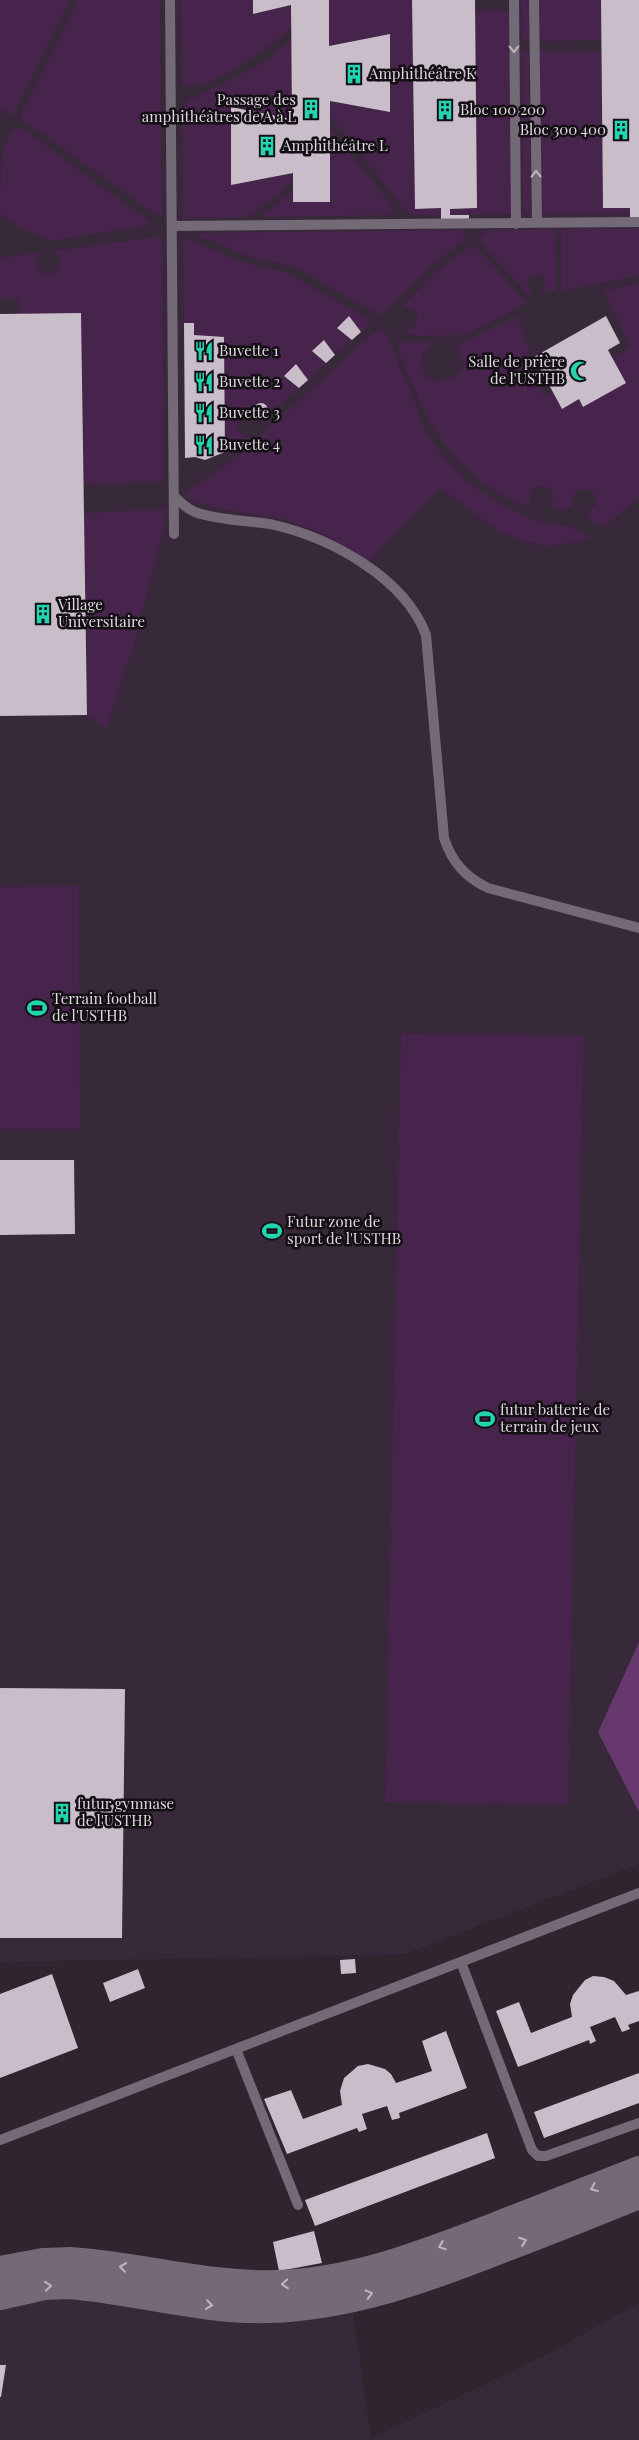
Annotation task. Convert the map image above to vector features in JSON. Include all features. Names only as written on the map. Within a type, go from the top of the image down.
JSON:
[{"type":"main road","points":[[0,2270],[43,2262],[71,2261],[240,2283],[277,2284],[311,2282],[347,2276],[422,2254],[639,2170]]},
{"type":"main road","points":[[0,2296],[44,2286],[68,2285],[229,2308],[267,2309],[310,2306],[350,2299],[432,2276],[639,2195]]},
{"type":"lane","points":[[170,0],[174,534]]},
{"type":"lane","points":[[514,0],[516,224]]},
{"type":"lane","points":[[534,0],[537,223]]},
{"type":"lane","points":[[172,226],[639,222]]},
{"type":"lane","points":[[174,496],[197,512],[273,525],[312,537],[348,554],[393,588],[418,616],[426,635],[444,838],[460,868],[477,883],[488,888],[639,928]]},
{"type":"lane","points":[[0,2140],[639,1893]]},
{"type":"lane","points":[[461,1962],[532,2150],[538,2156],[546,2156],[639,2123]]},
{"type":"lane","points":[[236,2049],[298,2205]]},
{"type":"shaded area","points":[[0,0],[639,0],[639,1864],[405,1954],[0,1962]]},
{"type":"shaded area","points":[[0,0],[70,0],[14,115],[0,109]]},
{"type":"shaded area","points":[[78,0],[160,0],[162,219],[20,118]]},
{"type":"shaded area","points":[[181,0],[253,0],[254,14],[291,5],[291,28],[270,46],[223,76],[193,86],[182,85]]},
{"type":"shaded area","points":[[329,0],[412,0],[415,209],[441,208],[441,215],[412,215],[408,213],[330,117],[330,101],[390,111],[390,34],[329,46]]},
{"type":"shaded area","points":[[521,0],[529,0],[529,41],[522,41]]},
{"type":"shaded area","points":[[539,0],[601,0],[601,40],[539,41]]},
{"type":"shaded area","points":[[475,11],[511,11],[512,214],[450,215],[450,209],[477,208]]},
{"type":"shaded area","points":[[291,39],[292,119],[231,107],[231,185],[293,173],[293,182],[250,217],[183,218],[182,108],[188,101],[266,61]]},
{"type":"shaded area","points":[[522,51],[529,51],[531,214],[523,214]]},
{"type":"shaded area","points":[[539,51],[602,52],[603,208],[630,208],[630,213],[541,214]]},
{"type":"shaded area","points":[[17,128],[23,129],[149,221],[150,225],[51,241],[20,228],[0,214],[3,151],[8,136]]},
{"type":"shaded area","points":[[330,129],[391,204],[394,215],[261,217],[292,192],[293,202],[330,202]]},
{"type":"shaded area","points":[[555,229],[557,292],[541,290],[545,285],[544,278],[537,273],[529,276],[527,280],[532,290],[529,296],[480,242],[480,238],[486,230]]},
{"type":"shaded area","points":[[561,229],[639,229],[639,276],[561,291]]},
{"type":"shaded area","points":[[461,230],[466,238],[434,264],[380,315],[291,266],[247,256],[193,233]]},
{"type":"shaded area","points":[[162,236],[164,482],[83,484],[19,314],[19,299],[0,299],[0,258],[40,252],[35,263],[39,271],[47,275],[56,271],[60,264],[60,258],[53,251]]},
{"type":"shaded area","points":[[183,237],[243,262],[288,273],[372,321],[361,332],[349,317],[337,328],[352,340],[335,355],[323,340],[312,351],[326,363],[308,380],[296,365],[284,376],[299,388],[275,409],[268,409],[267,405],[260,402],[255,406],[256,415],[253,418],[247,415],[238,418],[236,424],[239,431],[248,434],[225,452],[224,338],[194,335],[194,323],[184,323]]},
{"type":"shaded area","points":[[472,245],[479,250],[525,301],[525,304],[466,335],[418,336],[402,331],[413,328],[418,317],[414,309],[402,307],[434,274]]},
{"type":"shaded area","points":[[639,283],[639,497],[603,528],[594,523],[587,513],[596,505],[595,496],[590,490],[578,490],[571,500],[573,507],[561,510],[551,505],[553,498],[551,489],[539,485],[530,492],[529,500],[533,506],[517,503],[503,496],[475,476],[445,445],[434,428],[406,370],[398,348],[399,342],[437,342],[425,350],[422,359],[423,371],[429,378],[438,381],[448,380],[456,376],[462,368],[462,358],[455,346],[517,316],[530,350],[528,362],[544,396],[553,392],[562,408],[579,399],[583,406],[612,358],[630,347],[604,291]]},
{"type":"shaded area","points":[[378,329],[387,334],[427,434],[450,465],[472,485],[502,505],[535,520],[573,528],[591,539],[546,547],[502,533],[440,488],[369,561],[335,540],[298,524],[271,517],[216,508],[185,496],[188,490],[218,471],[245,449]]},
{"type":"shaded area","points":[[165,509],[165,523],[136,637],[106,730],[87,715],[84,513]]},
{"type":"shaded area","name":"Terrain football de l'USTHB","points":[[79,886],[80,1129],[0,1129],[0,887]]},
{"type":"shaded area","name":"futur batterie de terrain de jeux","points":[[401,1033],[584,1036],[568,1805],[385,1802]]},
{"type":"shaded area","points":[[639,1642],[639,1812],[598,1732]]},
{"type":"shaded area","points":[[89,2295],[353,2310],[371,2439],[551,2352],[639,2303],[639,2440],[0,2440],[0,2307],[28,2299]]},
{"type":"building","points":[[253,0],[329,0],[329,46],[390,34],[390,112],[330,101],[330,202],[293,202],[293,173],[231,185],[231,107],[292,119],[291,5],[253,14]]},
{"type":"building","name":"Bloc 100 200","points":[[412,0],[475,0],[477,208],[450,209],[450,215],[469,215],[469,220],[441,220],[441,208],[415,209]]},
{"type":"building","name":"Bloc 300 400","points":[[601,0],[639,0],[639,220],[630,220],[630,208],[603,208]]},
{"type":"building","name":"Village Universitaire","points":[[81,313],[87,715],[0,716],[0,314]]},
{"type":"building","points":[[349,316],[361,332],[352,340],[337,328]]},
{"type":"building","name":"Salle de prière de l'USTHB","points":[[606,316],[620,343],[608,350],[626,383],[583,407],[579,399],[562,409],[534,357]]},
{"type":"building","points":[[184,323],[194,323],[194,335],[224,337],[225,452],[205,460],[195,457],[185,458]]},
{"type":"building","points":[[324,340],[335,355],[326,363],[312,351]]},
{"type":"building","points":[[296,364],[308,380],[299,388],[284,376]]},
{"type":"building","points":[[258,403],[264,403],[268,410],[264,417],[258,417],[254,413],[254,407]]},
{"type":"building","points":[[0,1160],[74,1160],[75,1234],[0,1235]]},
{"type":"building","name":"futur gymnase de l'USTHB","points":[[0,1688],[125,1689],[122,1938],[0,1938]]},
{"type":"building","points":[[355,1959],[356,1973],[341,1974],[340,1960]]},
{"type":"building","points":[[138,1969],[145,1988],[110,2002],[103,1983]]},
{"type":"building","points":[[52,1974],[78,2048],[0,2078],[0,1994]]},
{"type":"building","points":[[593,1976],[604,1977],[614,1981],[626,1995],[639,1991],[639,2021],[628,2025],[630,2029],[622,2032],[615,2017],[590,2027],[596,2041],[590,2044],[589,2040],[518,2067],[496,2011],[519,2002],[531,2033],[572,2017],[570,2004],[573,1995],[585,1980]]},
{"type":"building","points":[[446,2031],[467,2088],[399,2113],[400,2118],[392,2120],[387,2106],[362,2114],[367,2129],[359,2132],[357,2128],[287,2154],[264,2099],[291,2090],[303,2119],[342,2105],[340,2091],[344,2078],[358,2066],[368,2064],[385,2069],[391,2074],[396,2083],[432,2071],[422,2041]]},
{"type":"building","points":[[639,2073],[639,2103],[544,2138],[534,2112]]},
{"type":"building","points":[[487,2133],[495,2158],[315,2226],[305,2200]]},
{"type":"building","points":[[314,2231],[322,2263],[279,2271],[273,2242]]},
{"type":"building","points":[[0,2365],[6,2365],[1,2397],[0,2397]]},
{"type":"place","name":"Amphithéâtre K","points":[[354,74]]},
{"type":"place","name":"Passage des amphithéâtres de A à L","points":[[311,109]]},
{"type":"place","name":"Bloc 100 200","points":[[445,110]]},
{"type":"place","name":"Bloc 300 400","points":[[621,130]]},
{"type":"place","name":"Amphithéâtre L","points":[[267,146]]},
{"type":"place","name":"Buvette 1","points":[[204,351]]},
{"type":"place","name":"Salle de prière de l'USTHB","points":[[580,371]]},
{"type":"place","name":"Buvette 2","points":[[204,382]]},
{"type":"place","name":"Buvette 3","points":[[204,413]]},
{"type":"place","name":"Buvette 4","points":[[204,445]]},
{"type":"place","name":"Village Universitaire","points":[[43,614]]},
{"type":"place","name":"Terrain football de l'USTHB","points":[[37,1008]]},
{"type":"place","name":"Futur zone de sport de l'USTHB","points":[[272,1231]]},
{"type":"place","name":"futur batterie de terrain de jeux","points":[[485,1419]]},
{"type":"place","name":"futur gymnase de l'USTHB","points":[[62,1813]]}]
